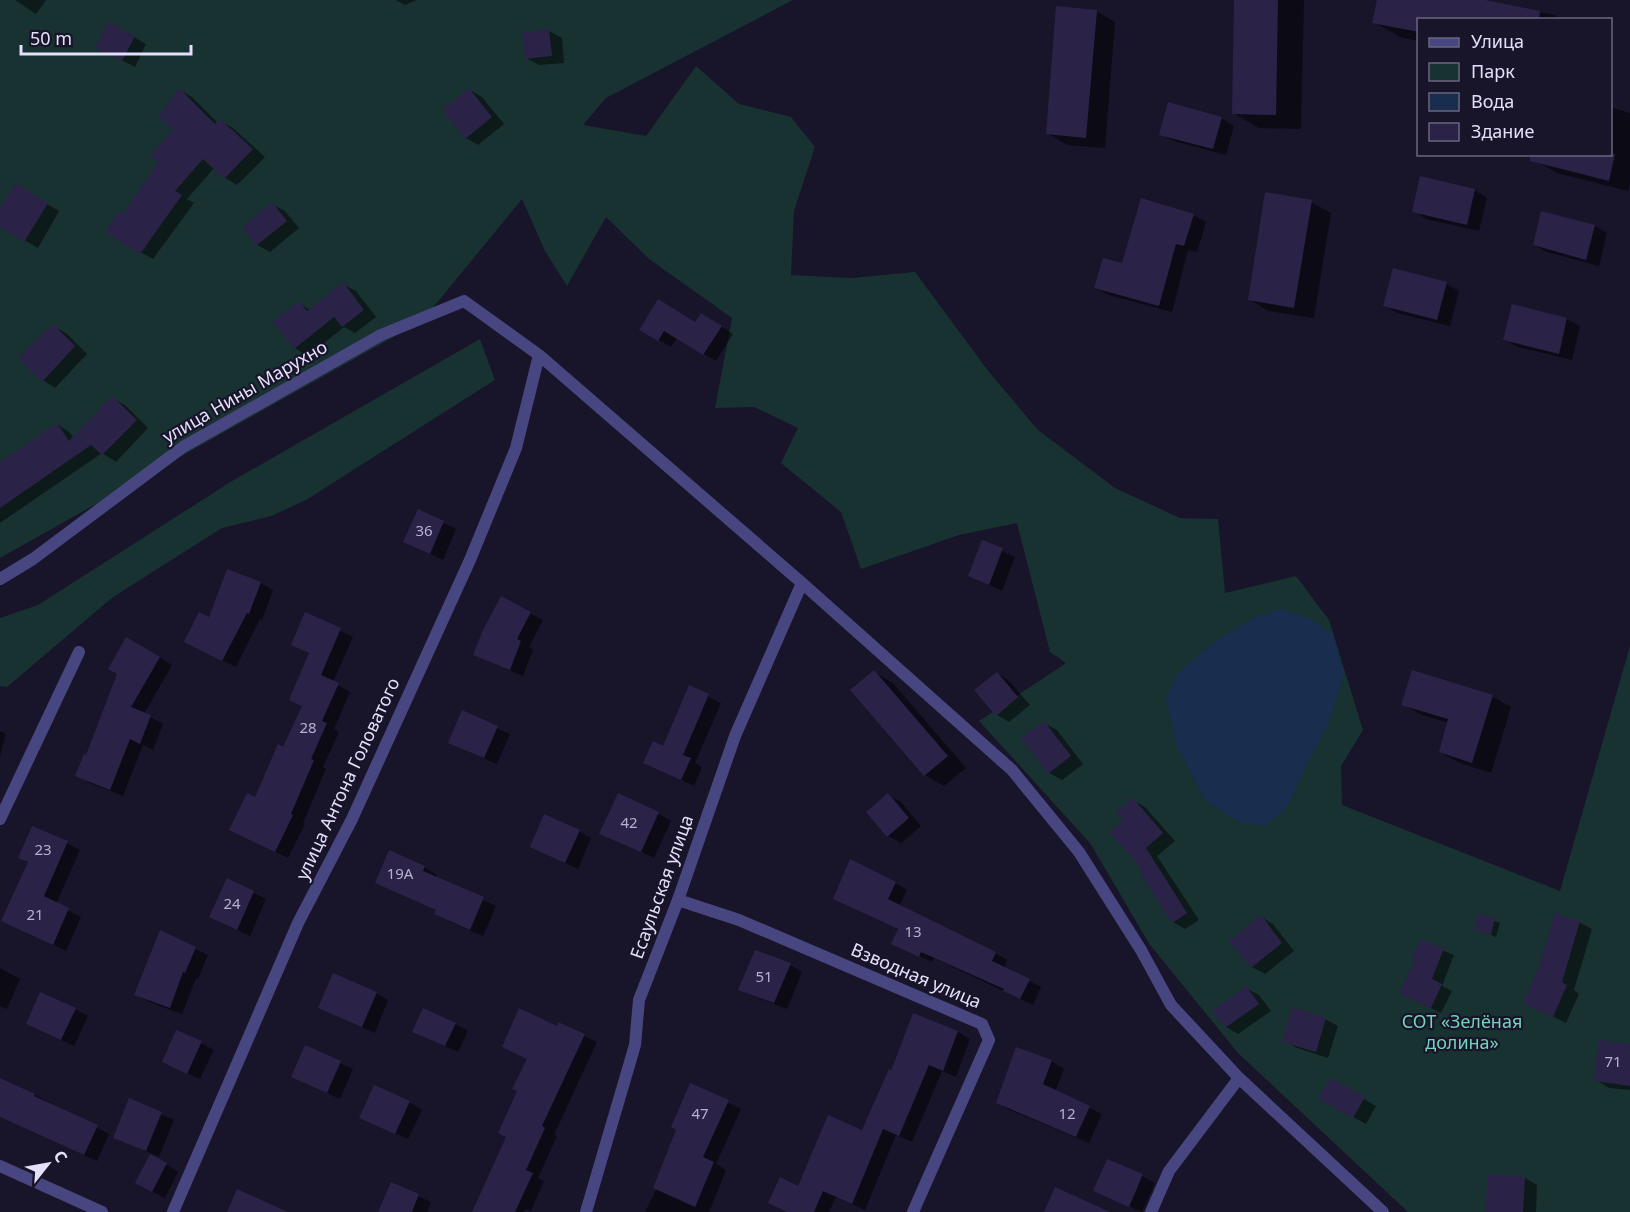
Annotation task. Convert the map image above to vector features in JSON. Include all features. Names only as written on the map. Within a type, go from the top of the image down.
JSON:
[{"type":"street","name":"улица Нины Марухно","points":[[0,579],[33,560],[183,447],[381,335],[464,301],[539,355]]},
{"type":"street","points":[[539,355],[1012,770],[1079,852],[1141,950],[1171,1005],[1239,1078],[1383,1212]]},
{"type":"street","name":"улица Антона Головатого","points":[[173,1212],[298,923],[352,819],[470,560],[516,448],[539,355]]},
{"type":"street","name":"Есаульская улица","points":[[586,1212],[635,1045],[639,1000],[678,900],[735,736],[802,584]]},
{"type":"street","points":[[0,819],[78,652]]},
{"type":"street","name":"Взводная улица","points":[[678,900],[739,920],[982,1024],[989,1040],[913,1212]]},
{"type":"street","points":[[1151,1212],[1169,1171],[1239,1078]]},
{"type":"street","points":[[0,1166],[102,1212]]},
{"type":"green space","name":"СОТ «Зелёная долина»","points":[[0,0],[793,0],[606,98],[583,125],[646,136],[696,66],[739,104],[791,117],[815,147],[794,211],[791,275],[851,278],[915,272],[989,372],[1038,430],[1115,488],[1180,518],[1218,519],[1225,593],[1296,576],[1329,620],[1363,730],[1341,766],[1342,805],[1560,891],[1630,646],[1630,1212],[1408,1212],[1238,1053],[1150,945],[1090,843],[979,721],[1066,663],[1050,652],[1017,523],[959,535],[861,569],[841,512],[781,463],[798,428],[754,407],[715,408],[732,318],[649,259],[606,217],[567,286],[545,251],[522,199],[422,321],[0,558]]},
{"type":"green space","points":[[480,339],[495,380],[306,500],[271,516],[222,528],[113,597],[7,687],[0,686],[0,618],[38,605],[232,481]]},
{"type":"water","points":[[1280,609],[1310,619],[1333,634],[1344,673],[1329,722],[1286,809],[1265,826],[1238,822],[1206,801],[1177,747],[1166,699],[1178,673],[1217,640],[1256,617]]},
{"type":"building","points":[[1234,0],[1278,0],[1276,115],[1232,114]]},
{"type":"building","points":[[1377,0],[1485,0],[1540,11],[1539,18],[1417,18],[1417,32],[1372,23]]},
{"type":"building","points":[[1056,6],[1097,10],[1086,138],[1046,134]]},
{"type":"building","points":[[108,22],[135,36],[122,61],[95,48]]},
{"type":"building","points":[[549,29],[552,56],[525,59],[522,32]]},
{"type":"building","points":[[179,88],[215,124],[220,119],[253,149],[224,179],[203,159],[175,191],[182,195],[140,254],[105,233],[119,211],[123,214],[158,162],[150,156],[173,129],[158,117]]},
{"type":"building","points":[[469,88],[492,117],[465,139],[442,110]]},
{"type":"building","points":[[1168,102],[1222,117],[1213,149],[1159,135]]},
{"type":"building","points":[[1615,154],[1609,181],[1530,161],[1530,156],[1612,156]]},
{"type":"building","points":[[1420,176],[1475,189],[1467,225],[1412,212]]},
{"type":"building","points":[[15,183],[48,203],[24,242],[0,227],[0,208]]},
{"type":"building","points":[[1265,192],[1312,200],[1294,308],[1248,300]]},
{"type":"building","points":[[1141,198],[1194,214],[1184,246],[1176,244],[1159,306],[1094,288],[1103,258],[1122,263]]},
{"type":"building","points":[[272,202],[287,221],[256,246],[242,227]]},
{"type":"building","points":[[1541,211],[1595,225],[1586,260],[1533,245]]},
{"type":"building","points":[[1393,268],[1447,282],[1437,320],[1383,306]]},
{"type":"building","points":[[343,282],[364,310],[342,327],[334,317],[294,349],[273,322],[299,301],[307,311]]},
{"type":"building","points":[[658,299],[695,322],[701,313],[722,326],[703,355],[664,331],[658,341],[639,330]]},
{"type":"building","points":[[1512,304],[1567,318],[1559,354],[1503,340]]},
{"type":"building","points":[[53,324],[75,346],[42,382],[18,358]]},
{"type":"building","points":[[112,396],[137,420],[102,455],[91,445],[0,508],[0,462],[57,423],[69,441]]},
{"type":"building","points":[[418,509],[444,521],[430,554],[403,542]]},
{"type":"building","points":[[982,540],[1003,548],[989,585],[968,576]]},
{"type":"building","points":[[227,569],[261,582],[249,614],[247,613],[222,661],[184,642],[199,612],[209,617]]},
{"type":"building","points":[[501,596],[531,612],[517,639],[521,641],[510,670],[473,655]]},
{"type":"building","points":[[305,612],[341,628],[321,675],[339,683],[322,721],[327,723],[311,759],[314,760],[291,814],[293,815],[275,852],[229,830],[247,793],[255,797],[278,744],[283,747],[302,706],[289,700],[309,653],[291,645]]},
{"type":"building","points":[[126,637],[160,657],[131,707],[151,715],[140,744],[130,739],[110,790],[75,776],[84,754],[86,755],[117,674],[108,669]]},
{"type":"building","points":[[874,670],[948,756],[924,776],[850,690]]},
{"type":"building","points":[[1412,670],[1493,695],[1472,763],[1439,752],[1448,719],[1401,705]]},
{"type":"building","points":[[997,672],[1018,697],[996,716],[974,690]]},
{"type":"building","points":[[689,685],[709,694],[683,755],[691,758],[681,780],[643,763],[653,741],[663,746]]},
{"type":"building","points":[[462,710],[498,726],[484,758],[448,743]]},
{"type":"building","points":[[1044,721],[1071,756],[1048,774],[1021,738]]},
{"type":"building","points":[[618,793],[659,812],[641,852],[599,834]]},
{"type":"building","points":[[888,793],[909,818],[887,837],[866,812]]},
{"type":"building","points":[[1133,798],[1163,833],[1146,848],[1187,913],[1172,923],[1139,872],[1142,870],[1109,832],[1123,821],[1116,812]]},
{"type":"building","points":[[544,814],[580,830],[565,863],[530,847]]},
{"type":"building","points":[[32,826],[68,841],[44,896],[69,908],[53,945],[1,921],[28,862],[18,858]]},
{"type":"building","points":[[389,850],[425,866],[423,871],[484,897],[470,930],[434,914],[436,910],[375,883]]},
{"type":"building","points":[[850,859],[896,882],[888,899],[996,952],[992,961],[1030,979],[1020,999],[1003,991],[1004,989],[921,952],[919,957],[891,944],[898,929],[833,899]]},
{"type":"building","points":[[227,878],[254,891],[237,930],[209,917]]},
{"type":"building","points":[[1479,913],[1495,918],[1491,935],[1474,930]]},
{"type":"building","points":[[1555,913],[1580,921],[1562,982],[1567,985],[1553,1017],[1523,1003],[1539,966]]},
{"type":"building","points":[[1261,915],[1282,943],[1251,968],[1229,941]]},
{"type":"building","points":[[160,930],[196,947],[185,973],[183,972],[170,1008],[134,995]]},
{"type":"building","points":[[1420,939],[1444,948],[1432,979],[1442,984],[1431,1008],[1399,993],[1415,960],[1412,959]]},
{"type":"building","points":[[755,950],[791,963],[774,1003],[738,990]]},
{"type":"building","points":[[333,973],[377,992],[362,1027],[318,1008]]},
{"type":"building","points":[[1246,986],[1259,1004],[1225,1028],[1212,1011]]},
{"type":"building","points":[[40,992],[76,1008],[61,1040],[26,1024]]},
{"type":"building","points":[[1292,1007],[1326,1018],[1316,1052],[1282,1042]]},
{"type":"building","points":[[423,1008],[456,1023],[445,1046],[412,1032]]},
{"type":"building","points":[[519,1008],[557,1026],[558,1022],[585,1034],[542,1126],[545,1128],[526,1170],[533,1173],[515,1212],[472,1212],[506,1137],[498,1133],[517,1091],[512,1089],[527,1059],[502,1047]]},
{"type":"building","points":[[913,1013],[958,1031],[943,1071],[929,1065],[899,1136],[883,1129],[852,1204],[823,1191],[814,1212],[787,1212],[768,1203],[780,1177],[798,1186],[828,1115],[862,1130],[889,1069],[891,1071]]},
{"type":"building","points":[[176,1030],[202,1041],[187,1074],[162,1062]]},
{"type":"building","points":[[1599,1040],[1630,1044],[1630,1086],[1594,1081]]},
{"type":"building","points":[[305,1045],[341,1061],[327,1093],[291,1077]]},
{"type":"building","points":[[1016,1047],[1052,1060],[1043,1084],[1090,1106],[1076,1137],[996,1103]]},
{"type":"building","points":[[0,1078],[98,1125],[84,1155],[0,1117]]},
{"type":"building","points":[[1330,1078],[1365,1097],[1353,1118],[1318,1099]]},
{"type":"building","points":[[690,1083],[729,1100],[703,1157],[714,1162],[695,1207],[653,1188],[676,1130],[671,1127]]},
{"type":"building","points":[[374,1085],[410,1101],[395,1134],[359,1118]]},
{"type":"building","points":[[129,1098],[162,1112],[146,1151],[113,1138]]},
{"type":"building","points":[[150,1154],[167,1163],[152,1192],[135,1183]]},
{"type":"building","points":[[1107,1159],[1143,1174],[1129,1207],[1093,1191]]},
{"type":"building","points":[[1488,1174],[1525,1177],[1523,1212],[1485,1212]]},
{"type":"building","points":[[391,1182],[419,1194],[412,1212],[378,1212]]},
{"type":"building","points":[[1055,1187],[1110,1212],[1044,1212]]},
{"type":"building","points":[[237,1189],[288,1212],[227,1212]]}]
